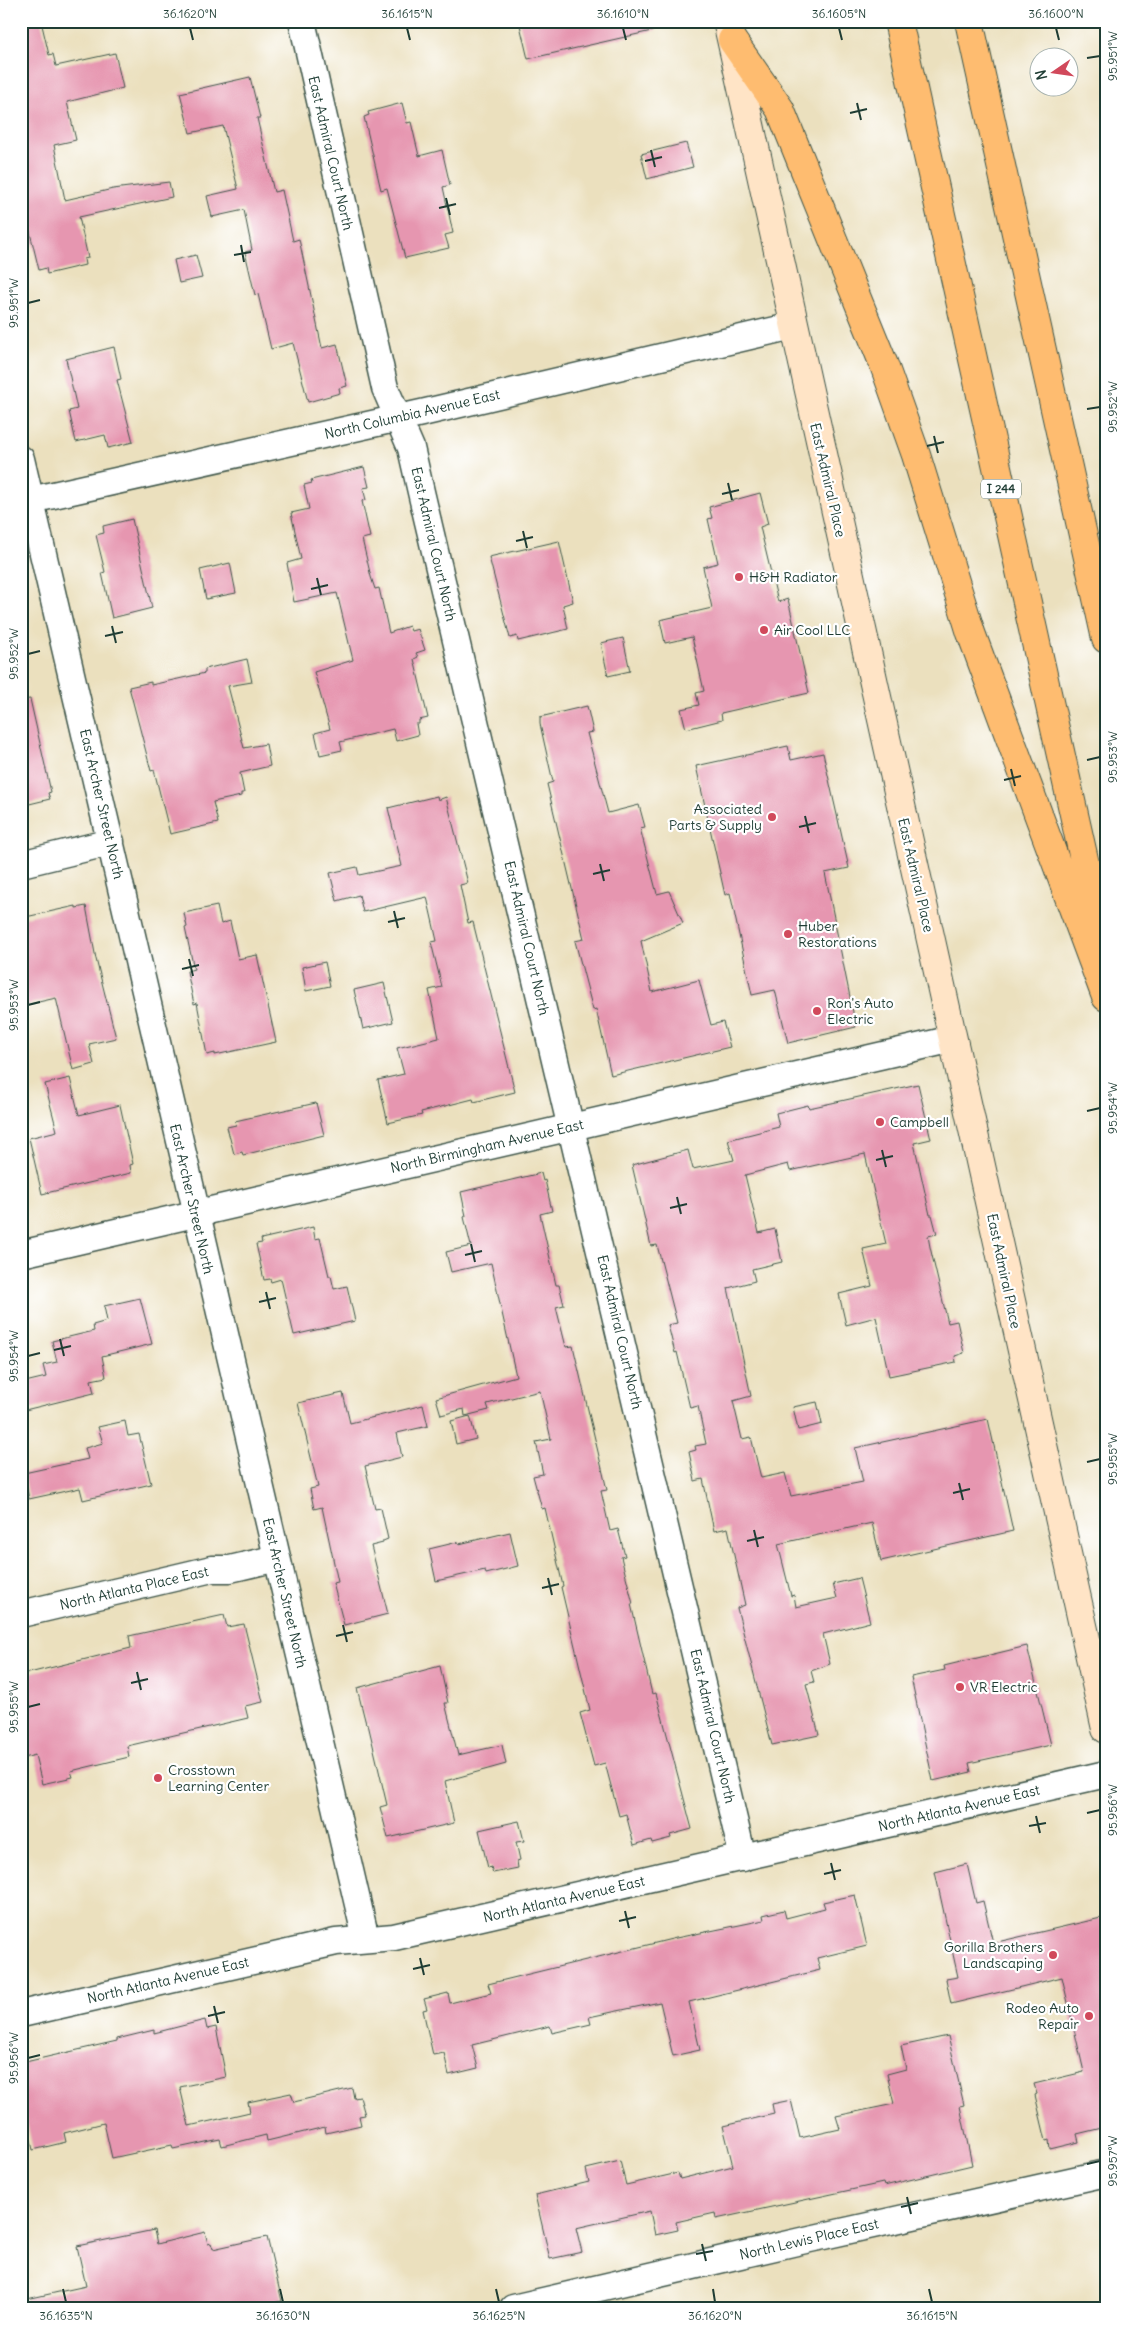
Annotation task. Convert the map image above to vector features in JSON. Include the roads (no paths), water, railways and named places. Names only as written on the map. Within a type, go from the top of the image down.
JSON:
[{"type":"highway","name":"I 244","points":[[898,21],[1106,956]]},
{"type":"highway","points":[[968,21],[1106,639]]},
{"type":"highway","points":[[729,31],[780,109],[884,365],[916,455],[971,633],[1106,997]]},
{"type":"main road","name":"East Admiral Place","points":[[729,31],[1106,1729]]},
{"type":"street","name":"East Admiral Court North","points":[[302,21],[385,388],[411,448],[743,1858]]},
{"type":"street","name":"North Columbia Avenue East","points":[[31,500],[398,418],[793,326]]},
{"type":"street","name":"East Archer Street North","points":[[22,467],[366,1939]]},
{"type":"street","points":[[21,864],[111,842]]},
{"type":"street","name":"North Birmingham Avenue East","points":[[21,1254],[953,1040]]},
{"type":"street","name":"North Atlanta Place East","points":[[21,1614],[212,1569],[230,1570],[277,1558]]},
{"type":"street","name":"North Atlanta Avenue East","points":[[21,2014],[336,1942],[394,1937],[1106,1774]]},
{"type":"street","name":"North Lewis Place East","points":[[513,2308],[801,2241],[1106,2174]]},
{"type":"place","name":"H&H Radiator","points":[[739,577]]},
{"type":"place","name":"Air Cool LLC","points":[[764,630]]},
{"type":"place","name":"Associated Parts & Supply","points":[[772,817]]},
{"type":"place","name":"Huber Restorations","points":[[788,934]]},
{"type":"place","name":"Ron's Auto Electric","points":[[817,1011]]},
{"type":"place","name":"Campbell","points":[[880,1122]]},
{"type":"place","name":"VR Electric","points":[[960,1687]]},
{"type":"place","name":"Crosstown Learning Center","points":[[158,1778]]},
{"type":"place","name":"Gorilla Brothers Landscaping","points":[[1053,1955]]},
{"type":"place","name":"Rodeo Auto Repair","points":[[1089,2016]]}]
